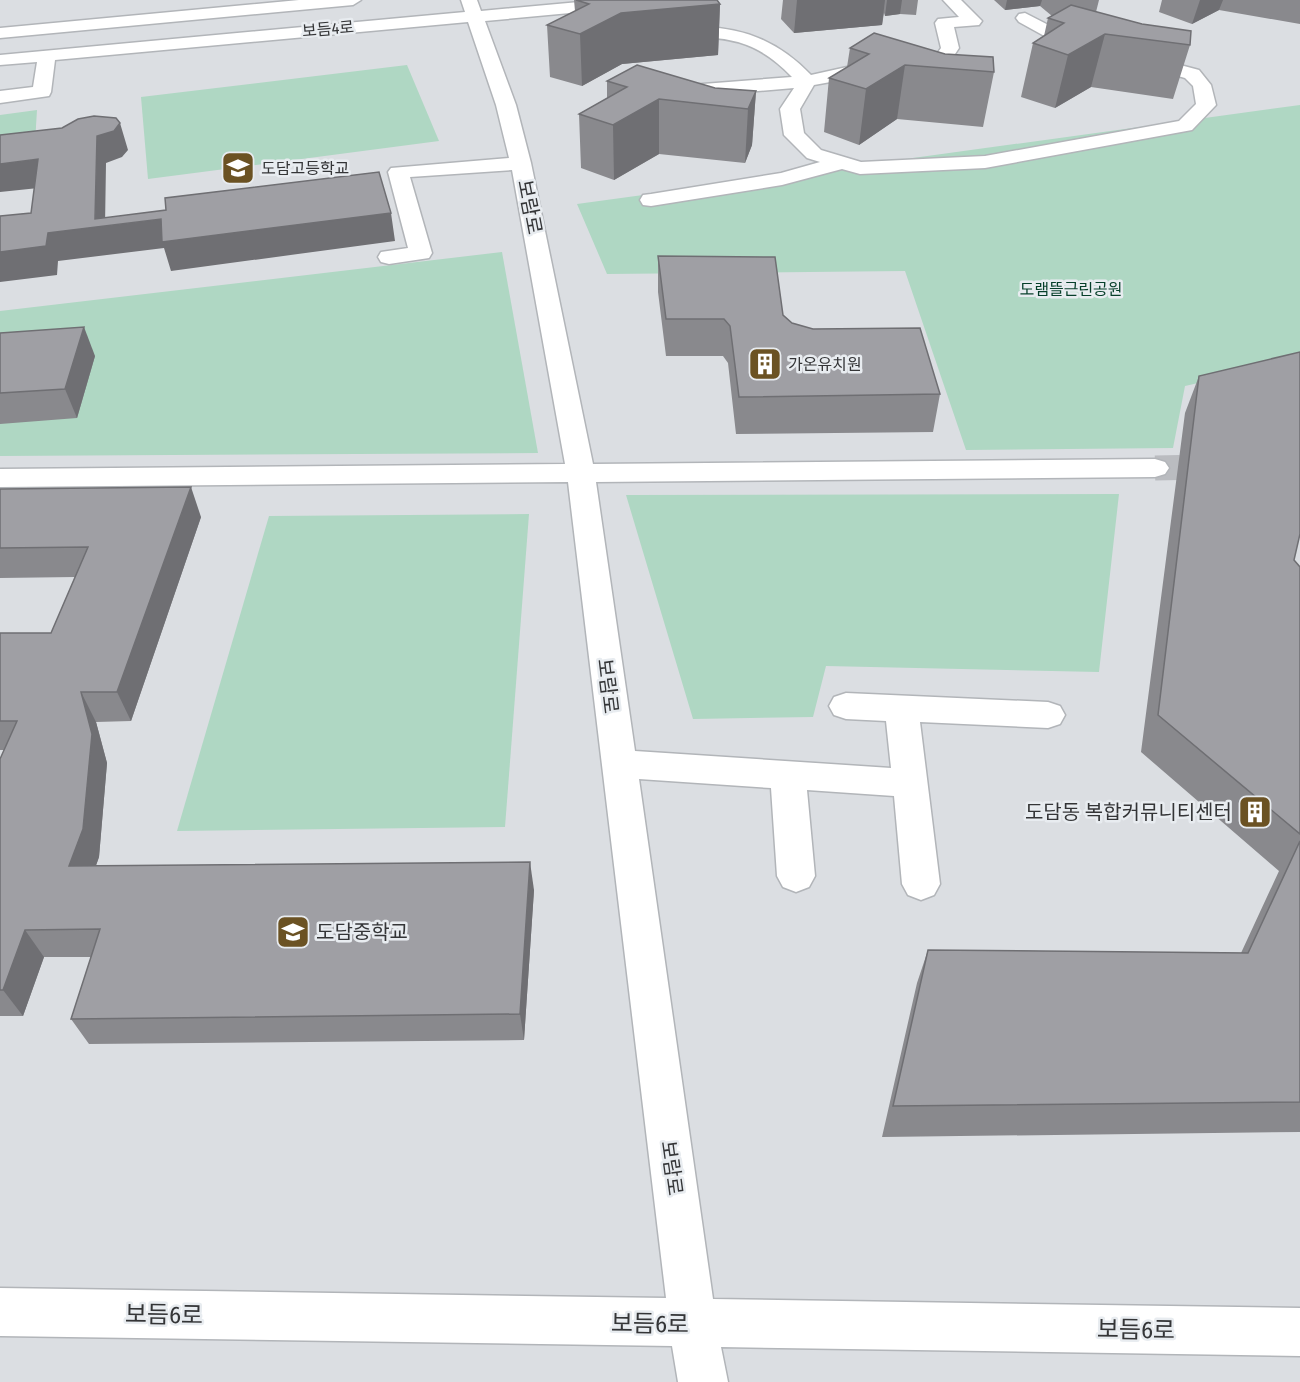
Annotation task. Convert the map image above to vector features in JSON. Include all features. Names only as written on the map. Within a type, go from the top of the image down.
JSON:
[{"type":"street","points":[[0,33],[353,0]]},
{"type":"street","name":"보듬4로","points":[[0,60],[472,8],[656,0]]},
{"type":"street","points":[[658,93],[807,81],[847,73],[924,66],[943,59],[950,48],[944,23],[973,21],[951,0]]},
{"type":"street","name":"보람로","points":[[472,8],[506,105],[521,163],[581,474],[693,1325],[703,1382]]},
{"type":"street","points":[[1025,18],[1056,36],[1056,42],[1102,51]]},
{"type":"street","points":[[675,32],[732,33],[759,40],[788,59],[807,81]]},
{"type":"street","points":[[0,97],[42,92],[47,55]]},
{"type":"street","points":[[807,81],[790,109],[794,135],[814,154],[860,168],[985,162],[1185,126],[1206,105],[1202,85],[1192,74],[1125,56]]},
{"type":"street","points":[[390,257],[421,253],[398,172],[521,163]]},
{"type":"street","points":[[651,200],[782,179],[841,163]]},
{"type":"street","points":[[0,478],[1155,468]]},
{"type":"street","points":[[846,706],[1048,715]]},
{"type":"street","points":[[902,709],[921,884]]},
{"type":"street","points":[[619,764],[910,783]]},
{"type":"street","points":[[788,774],[796,876]]},
{"type":"street","name":"보듬6로","points":[[0,1312],[693,1325],[1300,1332]]},
{"type":"green space","points":[[407,65],[439,141],[148,179],[141,97]]},
{"type":"green space","name":"도램뜰근린공원","points":[[1300,105],[1300,360],[1185,386],[1173,448],[966,450],[905,271],[607,274],[577,204]]},
{"type":"green space","points":[[37,110],[35,143],[0,147],[0,115]]},
{"type":"green space","points":[[502,252],[538,453],[0,456],[0,311]]},
{"type":"green space","points":[[1119,494],[1099,672],[826,666],[813,717],[693,719],[626,495]]},
{"type":"green space","points":[[529,514],[505,827],[177,831],[269,516]]},
{"type":"building","points":[[576,0],[717,0],[720,4],[621,13],[580,34],[547,25],[589,4]]},
{"type":"building","points":[[1071,5],[1142,24],[1191,31],[1190,45],[1105,34],[1068,55],[1033,43],[1064,23],[1048,18]]},
{"type":"building","points":[[874,33],[945,54],[993,57],[994,72],[905,65],[866,89],[829,78],[869,54],[850,48]]},
{"type":"building","points":[[637,65],[715,88],[756,91],[748,109],[659,99],[613,125],[579,114],[627,87],[607,81]]},
{"type":"building","points":[[94,116],[116,118],[120,123],[114,131],[97,136],[95,219],[166,210],[165,198],[379,172],[391,213],[162,242],[161,219],[48,233],[46,246],[0,252],[0,216],[31,213],[38,159],[0,164],[0,135],[62,128],[78,119]]},
{"type":"building","points":[[658,256],[775,257],[783,315],[792,323],[813,329],[920,328],[940,394],[739,397],[730,326],[724,319],[666,319]]},
{"type":"building","points":[[84,327],[65,389],[0,393],[0,333]]},
{"type":"building","points":[[1300,352],[1300,534],[1294,560],[1300,567],[1300,834],[1158,715],[1199,376]]},
{"type":"building","points":[[191,487],[117,692],[81,692],[92,734],[83,829],[69,866],[530,862],[520,1014],[71,1019],[100,929],[25,930],[3,990],[0,990],[0,759],[17,721],[0,721],[0,633],[51,633],[88,547],[0,548],[0,489]]},
{"type":"building","points":[[1300,841],[1300,1102],[893,1106],[928,950],[1248,953]]},
{"type":"tunnel","points":[[1155,468],[1300,465]]},
{"type":"place","name":"도담고등학교","points":[[238,168]]},
{"type":"place","name":"가온유치원","points":[[765,364]]},
{"type":"place","name":"도담동 복합커뮤니티센터","points":[[1255,812]]},
{"type":"place","name":"도담중학교","points":[[293,932]]}]
